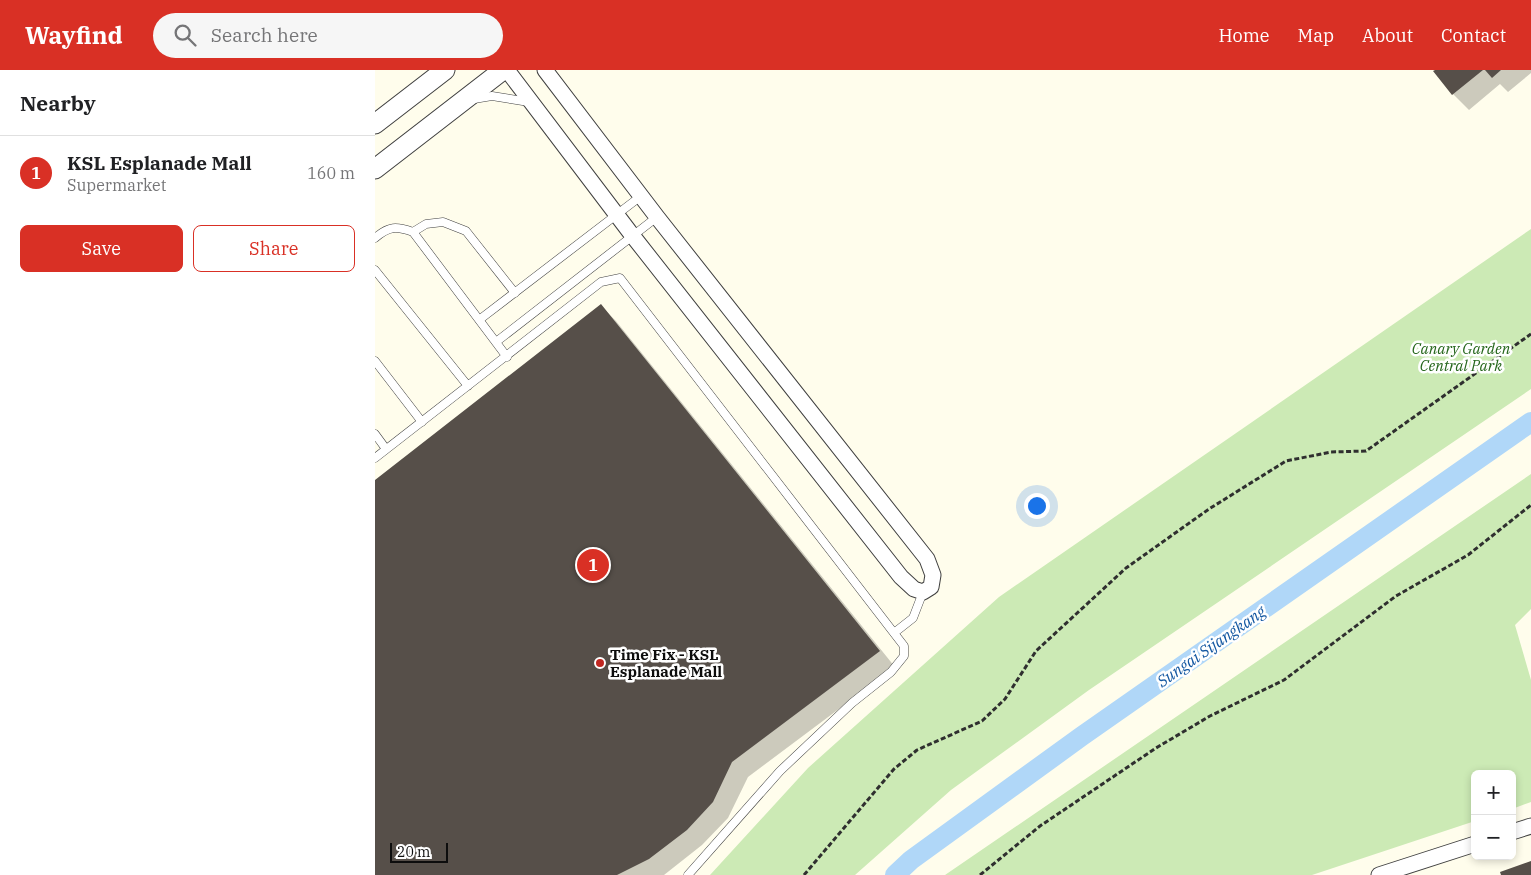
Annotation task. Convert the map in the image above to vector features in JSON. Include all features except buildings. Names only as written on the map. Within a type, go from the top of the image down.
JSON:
[{"type":"street","points":[[375,124],[445,70]]},
{"type":"street","points":[[375,169],[503,70]]},
{"type":"street","points":[[507,70],[632,235],[901,577],[914,589],[923,592],[931,587],[933,575],[927,558],[657,217],[545,70]]},
{"type":"street","points":[[1516,831],[1531,826]]},
{"type":"street","points":[[1379,875],[1471,845]]},
{"type":"lane","points":[[556,70],[558,87]]},
{"type":"lane","points":[[465,100],[492,96],[511,98],[533,104]]},
{"type":"lane","points":[[479,320],[641,196]]},
{"type":"lane","points":[[496,342],[657,217]]},
{"type":"lane","points":[[413,232],[426,224],[443,222],[466,231],[515,293]]},
{"type":"lane","points":[[375,238],[381,232],[397,226],[413,232],[507,356]]},
{"type":"lane","points":[[375,270],[468,386]]},
{"type":"lane","points":[[375,458],[601,282],[620,278],[904,646],[904,656],[891,672],[852,703],[781,771],[688,875]]},
{"type":"lane","points":[[375,361],[421,422]]},
{"type":"lane","points":[[375,434],[386,449]]},
{"type":"lane","points":[[894,633],[913,618],[923,592]]},
{"type":"path","points":[[804,875],[894,769],[917,750],[982,721],[1005,699],[1036,651],[1126,568],[1209,509],[1286,461],[1331,452],[1366,451],[1531,334]]},
{"type":"path","points":[[980,875],[1041,826],[1156,748],[1210,716],[1284,680],[1396,596],[1468,555],[1531,505]]},
{"type":"green space","name":"Canary Garden Central Park","points":[[1531,229],[1531,389],[1089,690],[951,790],[855,875],[710,875],[808,768],[999,597]]},
{"type":"green space","points":[[1531,474],[1531,609],[1515,625],[1531,680],[1531,802],[1516,808],[1516,770],[1471,770],[1471,822],[1312,875],[945,875]]},
{"type":"waterway","name":"Sungai Sijangkang","points":[[895,875],[911,860],[1082,736],[1531,422]]},
{"type":"place","name":"KSL Esplanade Mall","points":[[593,565]]},
{"type":"place","name":"Time Fix - KSL Esplanade Mall","points":[[600,663]]}]
